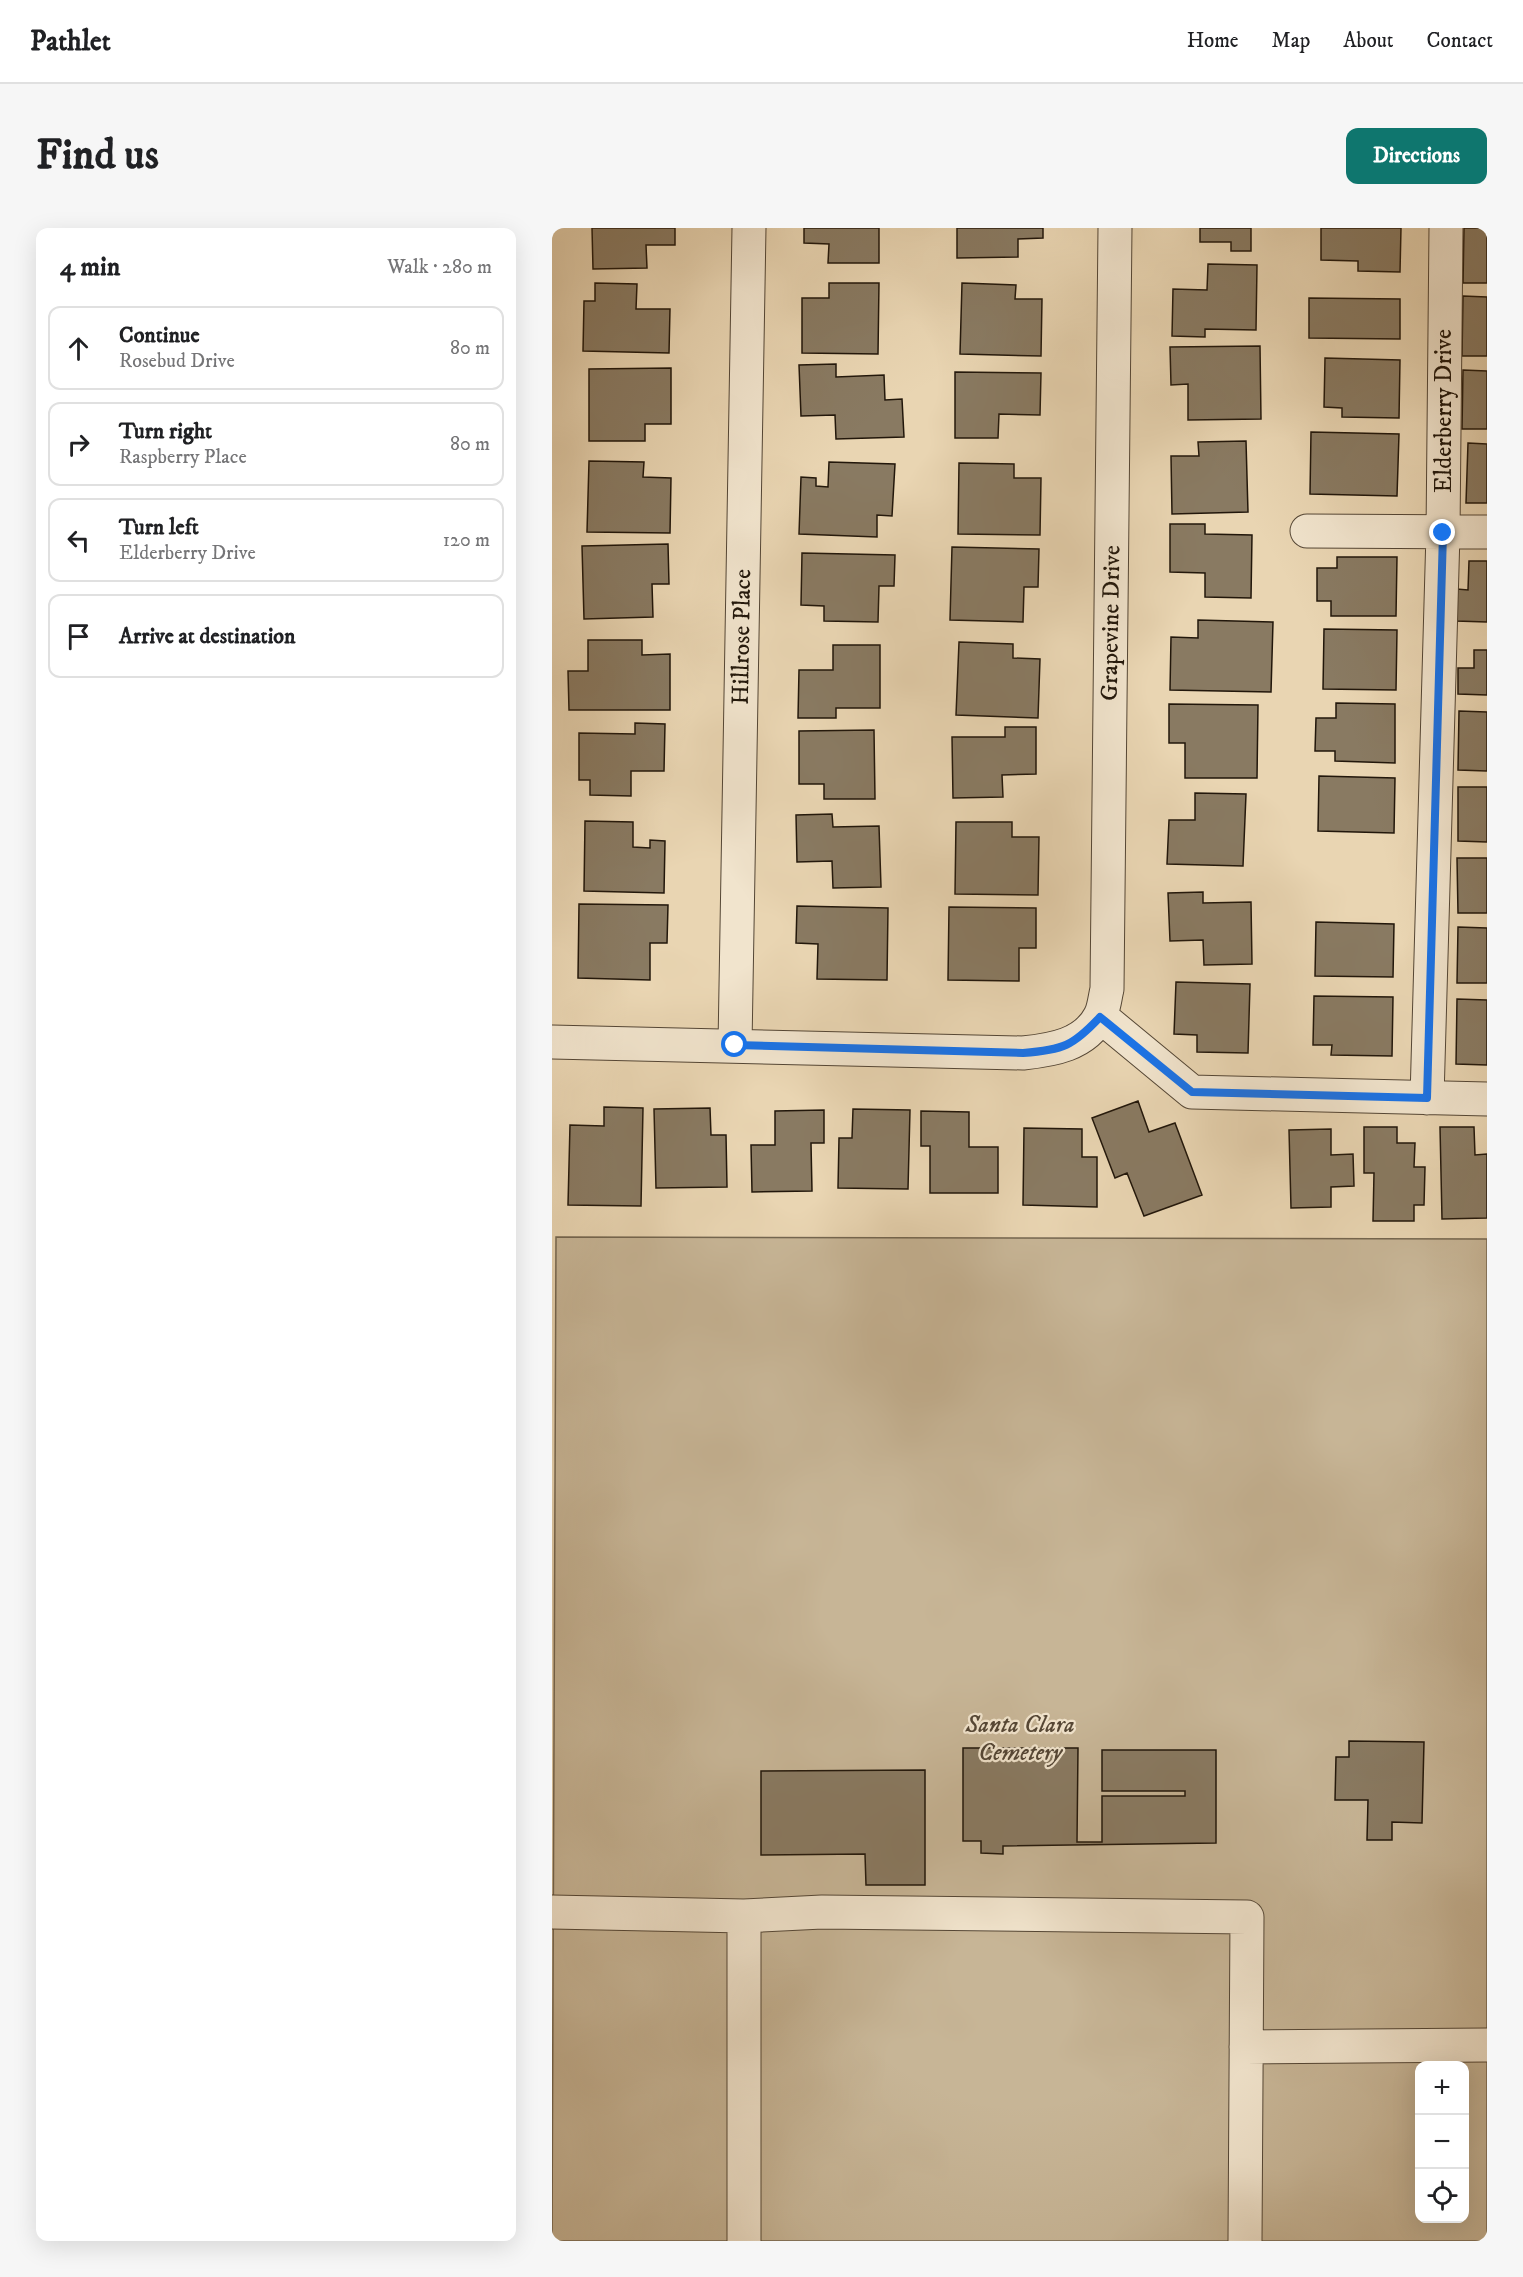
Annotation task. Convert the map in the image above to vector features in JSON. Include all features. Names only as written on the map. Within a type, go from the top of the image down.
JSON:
[{"type":"street","name":"Hillrose Place","points":[[735,1045],[749,228]]},
{"type":"street","name":"Grapevine Drive","points":[[1100,1017],[1107,989],[1115,228]]},
{"type":"street","name":"Elderberry Drive","points":[[1427,1098],[1443,533],[1446,228]]},
{"type":"street","points":[[1307,531],[1487,532]]},
{"type":"street","points":[[552,1042],[1044,1051],[1055,1050],[1080,1039],[1100,1017],[1192,1092],[1487,1099]]},
{"type":"street","points":[[552,1912],[744,1916],[834,1912],[1247,1917],[1245,2241]]},
{"type":"street","points":[[744,1916],[744,2241]]},
{"type":"street","points":[[1245,2047],[1487,2045]]},
{"type":"green space","name":"Santa Clara Cemetery","points":[[556,1237],[1487,1239],[1487,2241],[552,2241]]},
{"type":"building","points":[[592,228],[675,228],[675,245],[646,245],[647,268],[593,269]]},
{"type":"building","points":[[804,228],[879,228],[879,263],[828,263],[829,244],[804,243]]},
{"type":"building","points":[[957,228],[1043,228],[1043,238],[1018,239],[1018,257],[957,258]]},
{"type":"building","points":[[1200,228],[1251,228],[1251,251],[1231,251],[1231,242],[1200,242]]},
{"type":"building","points":[[1321,228],[1401,228],[1400,272],[1358,271],[1358,261],[1321,260]]},
{"type":"building","points":[[1464,228],[1487,228],[1487,283],[1463,283]]},
{"type":"building","points":[[1208,264],[1257,265],[1256,330],[1205,329],[1205,337],[1172,336],[1173,289],[1207,290]]},
{"type":"building","points":[[595,283],[637,284],[636,309],[670,309],[669,353],[583,351],[584,301],[595,301]]},
{"type":"building","points":[[829,283],[879,283],[878,354],[802,353],[802,298],[829,298]]},
{"type":"building","points":[[962,283],[1016,285],[1015,299],[1042,299],[1041,356],[960,354]]},
{"type":"building","points":[[1463,296],[1487,297],[1487,356],[1462,356]]},
{"type":"building","points":[[1309,298],[1400,299],[1400,339],[1309,338]]},
{"type":"building","points":[[1260,346],[1261,419],[1188,420],[1188,384],[1171,385],[1170,347]]},
{"type":"building","points":[[1325,358],[1400,360],[1399,418],[1342,417],[1342,408],[1324,407]]},
{"type":"building","points":[[836,364],[836,377],[884,375],[885,400],[902,399],[904,437],[836,439],[835,415],[801,416],[799,365]]},
{"type":"building","points":[[671,368],[671,424],[645,424],[645,441],[589,441],[589,369]]},
{"type":"building","points":[[1463,370],[1487,371],[1487,429],[1462,429]]},
{"type":"building","points":[[955,372],[1041,373],[1040,415],[999,414],[998,438],[955,438]]},
{"type":"building","points":[[1311,432],[1399,434],[1397,496],[1310,494]]},
{"type":"building","points":[[1246,441],[1248,512],[1172,514],[1171,456],[1199,456],[1198,442]]},
{"type":"building","points":[[1468,443],[1487,444],[1487,503],[1466,503]]},
{"type":"building","points":[[589,461],[644,462],[643,477],[671,478],[670,533],[587,532]]},
{"type":"building","points":[[829,462],[895,464],[892,516],[877,515],[877,537],[799,534],[801,477],[816,478],[816,486],[828,487]]},
{"type":"building","points":[[959,463],[1014,464],[1014,478],[1041,478],[1040,535],[958,534]]},
{"type":"building","points":[[1170,524],[1205,524],[1205,534],[1252,535],[1251,598],[1205,597],[1205,573],[1170,572]]},
{"type":"building","points":[[668,544],[669,584],[652,584],[653,617],[584,619],[582,546]]},
{"type":"building","points":[[952,547],[1039,549],[1038,587],[1024,587],[1023,622],[950,620]]},
{"type":"building","points":[[802,553],[895,555],[894,586],[879,586],[878,622],[824,621],[824,606],[801,605]]},
{"type":"building","points":[[1337,557],[1397,557],[1396,616],[1331,616],[1331,601],[1317,601],[1317,568],[1337,568]]},
{"type":"building","points":[[1469,561],[1487,561],[1487,622],[1456,621],[1457,589],[1468,590]]},
{"type":"building","points":[[1198,620],[1273,622],[1271,692],[1170,690],[1171,637],[1198,638]]},
{"type":"building","points":[[1324,629],[1397,630],[1396,690],[1323,689]]},
{"type":"building","points":[[588,640],[642,640],[642,655],[670,654],[670,710],[569,710],[568,671],[588,671]]},
{"type":"building","points":[[959,642],[1013,644],[1013,658],[1040,659],[1038,718],[956,715]]},
{"type":"building","points":[[833,645],[880,645],[880,708],[836,708],[836,718],[798,718],[799,670],[833,670]]},
{"type":"building","points":[[1474,650],[1487,650],[1487,695],[1458,694],[1458,668],[1474,668]]},
{"type":"building","points":[[1336,703],[1395,704],[1395,763],[1335,761],[1335,751],[1315,751],[1316,718],[1336,718]]},
{"type":"building","points":[[1169,704],[1258,705],[1257,778],[1185,778],[1185,743],[1169,743]]},
{"type":"building","points":[[1459,711],[1487,712],[1487,771],[1458,770]]},
{"type":"building","points":[[635,723],[665,724],[664,771],[631,771],[631,796],[590,795],[590,780],[579,780],[579,733],[635,734]]},
{"type":"building","points":[[1005,727],[1036,727],[1036,774],[1002,775],[1003,797],[953,798],[952,737],[1005,737]]},
{"type":"building","points":[[874,730],[875,799],[824,799],[824,784],[799,784],[799,731]]},
{"type":"building","points":[[1319,776],[1395,778],[1394,833],[1318,831]]},
{"type":"building","points":[[1458,787],[1487,787],[1487,842],[1458,841]]},
{"type":"building","points":[[1195,793],[1246,794],[1243,866],[1167,864],[1169,820],[1195,820]]},
{"type":"building","points":[[832,814],[833,827],[879,826],[881,887],[833,888],[832,861],[797,862],[796,815]]},
{"type":"building","points":[[585,821],[633,822],[633,847],[650,848],[650,840],[665,841],[664,893],[584,891]]},
{"type":"building","points":[[956,822],[1012,822],[1012,837],[1039,837],[1038,895],[955,894]]},
{"type":"building","points":[[1457,858],[1487,858],[1487,913],[1458,913]]},
{"type":"building","points":[[1203,892],[1203,903],[1251,902],[1252,964],[1204,965],[1203,940],[1170,941],[1168,893]]},
{"type":"building","points":[[579,904],[668,905],[667,943],[650,943],[650,980],[578,978]]},
{"type":"building","points":[[797,906],[888,908],[887,980],[817,979],[818,944],[796,943]]},
{"type":"building","points":[[949,907],[1036,908],[1036,948],[1019,948],[1019,981],[948,980]]},
{"type":"building","points":[[1316,922],[1394,924],[1393,977],[1315,976]]},
{"type":"building","points":[[1458,927],[1487,928],[1487,983],[1457,983]]},
{"type":"building","points":[[1176,982],[1250,984],[1248,1053],[1197,1052],[1197,1035],[1174,1034]]},
{"type":"building","points":[[1314,996],[1393,997],[1392,1056],[1331,1055],[1332,1045],[1313,1045]]},
{"type":"building","points":[[1457,999],[1487,1000],[1487,1065],[1456,1064]]},
{"type":"building","points":[[1138,1101],[1149,1132],[1175,1123],[1202,1195],[1144,1216],[1127,1173],[1115,1178],[1092,1118]]},
{"type":"building","points":[[604,1107],[643,1108],[641,1206],[568,1205],[570,1125],[604,1126]]},
{"type":"building","points":[[710,1108],[711,1135],[726,1135],[727,1187],[656,1188],[654,1109]]},
{"type":"building","points":[[853,1109],[910,1110],[908,1189],[838,1188],[839,1138],[852,1138]]},
{"type":"building","points":[[824,1110],[824,1143],[811,1143],[812,1191],[752,1192],[751,1145],[775,1145],[775,1111]]},
{"type":"building","points":[[921,1111],[969,1112],[969,1147],[998,1147],[998,1193],[930,1193],[930,1146],[921,1146]]},
{"type":"building","points":[[1364,1127],[1397,1127],[1397,1143],[1415,1143],[1414,1167],[1425,1167],[1424,1205],[1414,1205],[1414,1221],[1373,1221],[1374,1173],[1364,1173]]},
{"type":"building","points":[[1440,1127],[1474,1127],[1475,1155],[1487,1154],[1487,1218],[1442,1219]]},
{"type":"building","points":[[1024,1128],[1082,1129],[1082,1157],[1097,1157],[1097,1207],[1023,1205]]},
{"type":"building","points":[[1331,1129],[1331,1155],[1353,1154],[1354,1186],[1331,1187],[1331,1207],[1291,1208],[1289,1130]]},
{"type":"building","points":[[1349,1741],[1424,1742],[1422,1823],[1392,1822],[1392,1840],[1367,1840],[1368,1800],[1335,1800],[1336,1757],[1349,1757]]},
{"type":"building","points":[[963,1748],[1078,1748],[1077,1842],[1102,1842],[1102,1796],[1185,1796],[1185,1791],[1102,1791],[1102,1750],[1216,1750],[1216,1843],[1003,1846],[1003,1854],[981,1853],[981,1841],[963,1841]]},
{"type":"building","points":[[925,1770],[925,1885],[866,1885],[865,1854],[761,1855],[761,1771]]},
{"type":"route","points":[[735,1045],[1023,1053],[1055,1050],[1080,1039],[1100,1017],[1192,1092],[1427,1098],[1443,533]]}]
